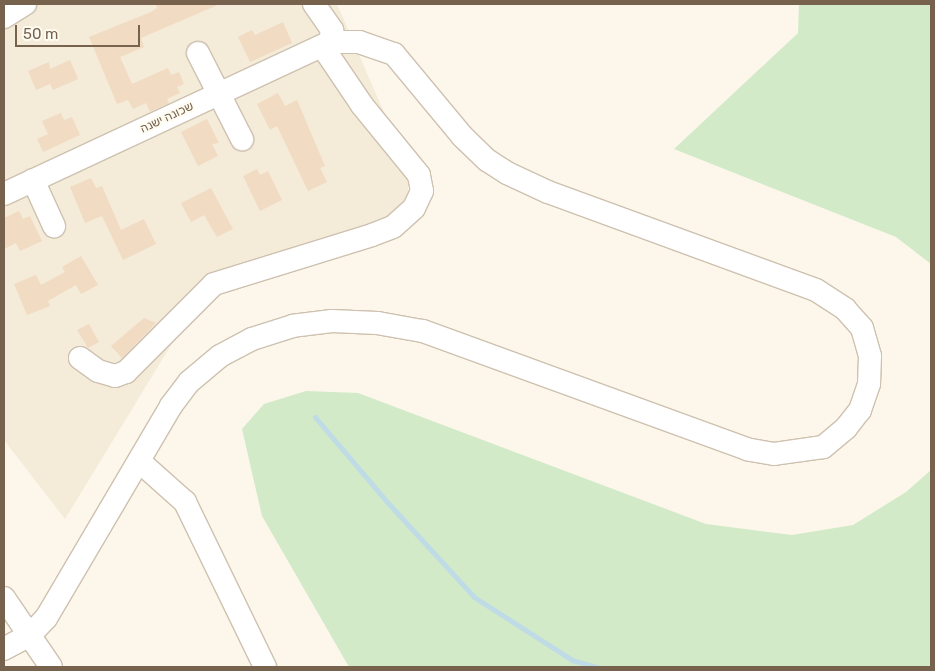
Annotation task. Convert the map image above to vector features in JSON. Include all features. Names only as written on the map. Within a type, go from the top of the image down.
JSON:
[{"type":"street","points":[[4,16],[25,4]]},
{"type":"street","points":[[314,4],[332,30],[326,44]]},
{"type":"street","points":[[4,649],[30,635],[46,618],[188,382],[220,356],[252,339],[293,326],[332,321],[377,323],[422,331],[746,449],[774,454],[823,446],[846,428],[860,410],[869,384],[870,356],[862,328],[845,309],[792,280],[548,192],[507,173],[487,160],[462,136],[409,68],[394,54],[359,42],[326,44]]},
{"type":"street","points":[[80,358],[98,371],[115,376],[126,372],[214,284],[372,235],[393,227],[414,208],[422,191],[419,175],[362,105],[326,44]]},
{"type":"street","name":"שכונה ישנה","points":[[4,194],[326,44]]},
{"type":"street","points":[[198,53],[242,139]]},
{"type":"street","points":[[33,180],[54,226]]},
{"type":"street","points":[[139,461],[185,502],[266,667]]},
{"type":"street","points":[[4,598],[51,667]]},
{"type":"shaded area","points":[[4,4],[337,4],[409,170],[406,224],[222,289],[190,314],[65,519],[4,440]]},
{"type":"green space","points":[[799,4],[931,4],[931,264],[896,237],[674,149],[798,33]]},
{"type":"green space","points":[[306,391],[358,393],[706,524],[792,535],[853,525],[906,492],[931,470],[931,667],[349,667],[262,516],[242,429],[264,404]]},
{"type":"building","points":[[156,4],[220,4],[141,38],[144,47],[120,57],[132,84],[168,68],[171,75],[179,72],[184,84],[177,87],[180,93],[167,99],[169,103],[150,112],[146,103],[133,109],[128,100],[117,104],[89,37],[151,12],[157,8]]},
{"type":"building","points":[[283,22],[292,43],[250,62],[238,37],[252,30],[255,35]]},
{"type":"building","points":[[70,60],[78,79],[53,90],[50,84],[36,90],[28,71],[49,62],[50,69]]},
{"type":"building","points":[[278,93],[285,106],[297,100],[325,166],[320,168],[327,182],[308,191],[277,126],[270,130],[257,104]]},
{"type":"building","points":[[61,113],[64,120],[72,117],[80,135],[43,152],[37,139],[48,134],[42,121]]},
{"type":"building","points":[[207,119],[219,143],[212,144],[218,156],[198,166],[181,132]]},
{"type":"building","points":[[257,169],[260,175],[268,171],[282,200],[260,211],[243,176]]},
{"type":"building","points":[[91,178],[96,188],[102,186],[121,230],[144,219],[156,244],[123,260],[102,216],[85,223],[70,187]]},
{"type":"building","points":[[211,188],[233,229],[217,237],[204,215],[191,222],[181,203]]},
{"type":"building","points":[[19,211],[23,219],[30,216],[42,241],[20,251],[16,243],[4,249],[4,218]]},
{"type":"building","points":[[81,256],[98,285],[81,294],[76,285],[48,301],[50,306],[27,315],[14,284],[36,275],[41,285],[65,272],[62,267]]},
{"type":"building","points":[[144,318],[156,323],[122,358],[111,346]]},
{"type":"building","points":[[89,324],[99,342],[88,348],[77,330]]},
{"type":"waterway","points":[[315,417],[388,503],[474,597],[572,660],[597,667]]}]
